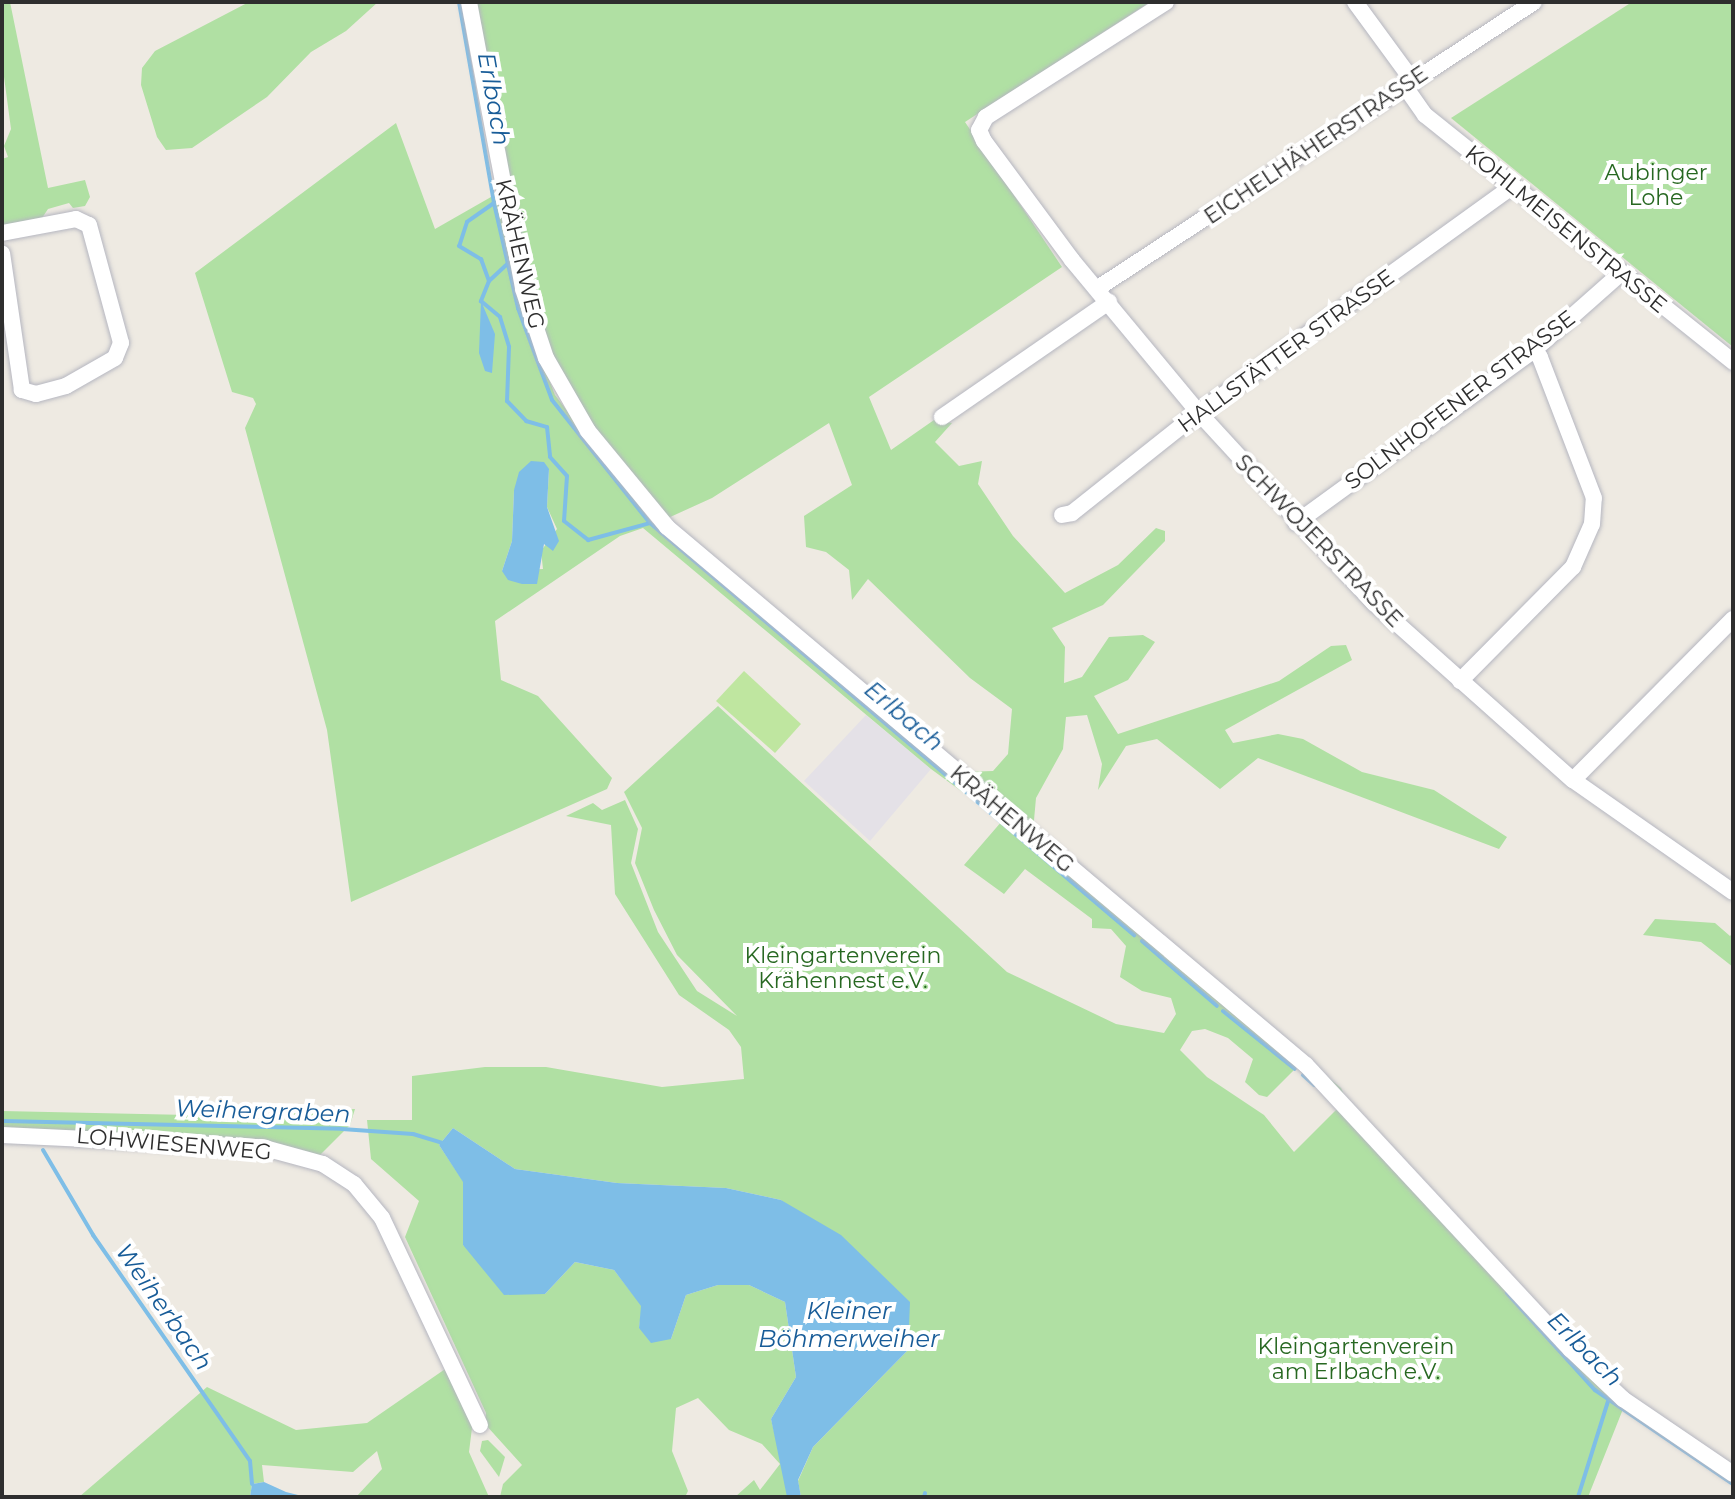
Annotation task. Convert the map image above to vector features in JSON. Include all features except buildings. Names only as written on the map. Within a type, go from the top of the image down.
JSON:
[{"type":"street","name":"KRÄHENWEG","points":[[469,2],[523,289],[546,358],[588,431],[667,527],[1306,1065],[1570,1349],[1623,1399],[1733,1474]]},
{"type":"street","name":"SCHWOJERSTRASSE","points":[[1166,2],[983,121],[984,141],[1200,414],[1296,523],[1460,681],[1573,780],[1733,892]]},
{"type":"street","name":"KOHLMEISENSTRASSE","points":[[1355,2],[1409,84],[1425,115],[1733,362]]},
{"type":"street","name":"EICHELHÄHERSTRASSE","points":[[942,417],[1103,295],[1409,84],[1534,2]]},
{"type":"street","name":"HALLSTÄTTER STRASSE","points":[[1062,515],[1072,513],[1200,414],[1512,187]]},
{"type":"street","points":[[2,233],[76,219],[89,225],[121,343],[115,358],[66,386],[36,394],[22,390],[2,253]]},
{"type":"street","name":"SOLNHOFENER STRASSE","points":[[1296,523],[1533,351],[1620,274]]},
{"type":"street","points":[[1460,681],[1573,567],[1592,524],[1594,498],[1533,351]]},
{"type":"street","points":[[1573,780],[1733,619]]},
{"type":"street","name":"LOHWIESENWEG","points":[[2,1135],[261,1147],[323,1164],[354,1184],[382,1218],[480,1425]]},
{"type":"shaded area","points":[[866,715],[931,769],[870,841],[804,781]]},
{"type":"green space","points":[[2,2],[10,2],[48,188],[85,180],[90,197],[85,206],[73,208],[69,203],[48,209],[42,218],[2,227],[2,159],[8,157],[4,146],[11,129],[2,62]]},
{"type":"green space","points":[[249,2],[378,2],[346,31],[311,52],[267,97],[192,148],[166,150],[157,137],[141,85],[142,68],[155,51]]},
{"type":"green space","points":[[475,2],[1150,2],[965,122],[1062,267],[869,397],[891,450],[934,420],[952,423],[935,442],[959,466],[982,461],[978,484],[1013,536],[1065,593],[1118,565],[1156,528],[1165,531],[1165,541],[1103,605],[1052,628],[1065,647],[1064,683],[1082,677],[1109,637],[1143,635],[1155,642],[1128,680],[1094,696],[1118,734],[1279,681],[1331,646],[1346,645],[1352,660],[1225,730],[1233,743],[1278,734],[1303,739],[1362,772],[1434,790],[1507,837],[1499,849],[1258,758],[1220,789],[1157,739],[1126,746],[1098,790],[1102,764],[1087,715],[1066,717],[1063,749],[1036,798],[1033,831],[1341,1088],[1347,1101],[1585,1356],[1629,1394],[1588,1497],[801,1497],[798,1481],[813,1447],[908,1350],[781,1200],[726,1188],[617,1183],[515,1169],[453,1128],[439,1145],[463,1181],[463,1245],[545,1294],[575,1262],[614,1270],[642,1306],[639,1328],[671,1339],[686,1295],[718,1285],[749,1285],[785,1302],[796,1377],[771,1419],[787,1484],[787,1497],[735,1497],[754,1480],[760,1490],[780,1464],[762,1444],[729,1430],[698,1398],[676,1408],[672,1451],[688,1491],[685,1497],[500,1497],[503,1484],[522,1465],[485,1424],[486,1413],[405,1237],[419,1201],[371,1159],[367,1120],[412,1120],[412,1076],[485,1067],[546,1067],[662,1087],[744,1079],[741,1047],[729,1030],[679,995],[615,894],[611,825],[566,816],[593,803],[602,810],[625,800],[638,829],[631,863],[658,932],[697,991],[737,1016],[677,955],[654,910],[635,863],[642,828],[624,792],[718,706],[1007,972],[1116,1024],[1164,1033],[1176,1014],[1171,998],[1142,991],[1120,977],[1126,946],[1111,929],[1092,928],[1092,919],[1025,869],[1004,894],[964,865],[1002,821],[931,769],[643,528],[620,536],[495,621],[501,680],[538,696],[612,778],[607,789],[351,902],[327,730],[245,428],[256,404],[253,398],[232,392],[195,273],[396,123],[435,229],[498,193],[523,312],[555,395],[653,524],[662,513],[569,394],[536,319]],"holes":[[[829,423],[852,485],[804,516],[806,547],[826,552],[849,570],[852,600],[868,579],[970,678],[1012,709],[1008,754],[993,771],[963,772],[668,518],[712,498]],[[549,469],[547,507],[557,529],[541,551],[543,569],[502,571],[512,541],[514,490]],[[1205,1029],[1228,1038],[1253,1059],[1245,1082],[1259,1095],[1267,1097],[1298,1066],[1341,1105],[1294,1152],[1264,1115],[1207,1077],[1180,1050],[1192,1031]]]},
{"type":"green space","name":"Aubinger Lohe","points":[[1632,2],[1733,2],[1733,347],[1451,118]]},
{"type":"green space","points":[[744,671],[801,724],[775,753],[716,701]]},
{"type":"green space","points":[[1655,919],[1715,923],[1730,936],[1733,933],[1733,967],[1701,942],[1643,935]]},
{"type":"green space","points":[[355,1109],[350,1125],[319,1156],[173,1135],[2,1129],[2,1111],[235,1116]]},
{"type":"green space","points":[[451,1365],[473,1420],[469,1452],[489,1497],[356,1497],[382,1469],[377,1451],[353,1472],[262,1465],[264,1482],[252,1484],[250,1497],[79,1497],[207,1387],[296,1430],[367,1423]]},
{"type":"green space","points":[[488,1440],[505,1457],[499,1477],[480,1451],[482,1441]]},
{"type":"water","points":[[481,301],[495,334],[492,373],[485,371],[479,353]]},
{"type":"water","points":[[531,461],[544,462],[549,469],[547,507],[559,541],[553,551],[544,544],[537,584],[522,584],[508,580],[502,571],[512,541],[514,490],[519,472]]},
{"type":"water","name":"Kleiner Böhmerweiher","points":[[453,1128],[515,1169],[617,1183],[726,1188],[781,1200],[841,1235],[910,1302],[908,1350],[813,1447],[798,1480],[801,1497],[787,1497],[771,1419],[796,1377],[785,1302],[749,1285],[718,1285],[686,1295],[671,1339],[651,1343],[639,1328],[641,1306],[614,1270],[575,1262],[545,1294],[504,1295],[463,1245],[463,1182],[439,1145]]},
{"type":"water","points":[[264,1482],[306,1497],[250,1497],[252,1484]]},
{"type":"waterway","name":"Erlbach","points":[[459,2],[494,203],[467,222],[459,246],[481,259],[489,281],[481,301],[500,317],[509,347],[507,401],[526,421],[547,427],[550,457],[567,476],[564,521],[588,540],[650,523],[1134,935]]},
{"type":"waterway","name":"Erlbach","points":[[494,203],[518,308],[552,400],[650,523]]},
{"type":"waterway","name":"Erlbach","points":[[489,281],[507,264]]},
{"type":"waterway","name":"Erlbach","points":[[1142,941],[1217,1006]]},
{"type":"waterway","name":"Erlbach","points":[[1223,1011],[1295,1069]]},
{"type":"waterway","name":"Erlbach","points":[[1303,1075],[1314,1085]]},
{"type":"waterway","name":"Weihergraben","points":[[2,1121],[342,1129],[413,1134],[446,1144]]},
{"type":"waterway","name":"Weiherbach","points":[[43,1150],[93,1235],[250,1461],[252,1484]]},
{"type":"waterway","name":"Erlbach","points":[[1507,1293],[1595,1390],[1733,1484]]},
{"type":"waterway","points":[[1578,1497],[1608,1401]]},
{"type":"waterway","points":[[924,1497],[925,1493]]},
{"type":"park label","name":"Kleingartenverein Krähennest e.V.","points":[[843,968]]},
{"type":"park label","name":"Kleingartenverein am Erlbach e.V.","points":[[1356,1358]]}]
